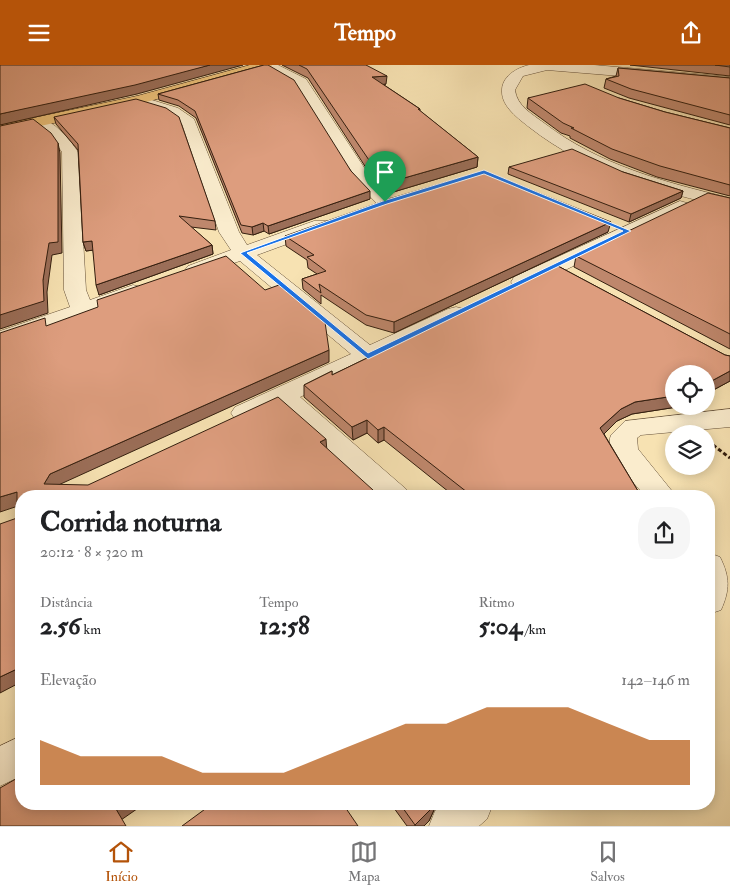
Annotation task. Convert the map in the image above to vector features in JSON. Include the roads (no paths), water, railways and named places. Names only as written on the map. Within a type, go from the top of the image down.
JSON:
[{"type":"main road","points":[[0,129],[139,99],[267,65]]},
{"type":"street","points":[[267,65],[301,82],[362,178],[385,203]]},
{"type":"street","points":[[536,67],[571,81]]},
{"type":"street","points":[[730,81],[590,67],[536,67],[514,78],[509,87],[513,103],[533,122],[570,150],[616,170],[730,203]]},
{"type":"street","points":[[139,99],[173,111],[189,122],[229,232],[243,253],[368,356]]},
{"type":"street","points":[[38,122],[61,139],[70,152],[75,290],[82,309]]},
{"type":"street","points":[[501,292],[554,267],[619,227],[704,196]]},
{"type":"street","points":[[180,275],[341,218]]},
{"type":"street","points":[[554,267],[580,281]]},
{"type":"street","points":[[0,339],[153,284]]},
{"type":"street","points":[[228,420],[474,305]]},
{"type":"street","points":[[283,395],[389,490]]},
{"type":"street","points":[[656,490],[626,453],[622,445],[622,437],[626,432],[634,427],[730,418]]},
{"type":"street","points":[[0,767],[15,758]]},
{"type":"street","points":[[450,826],[466,810]]}]
